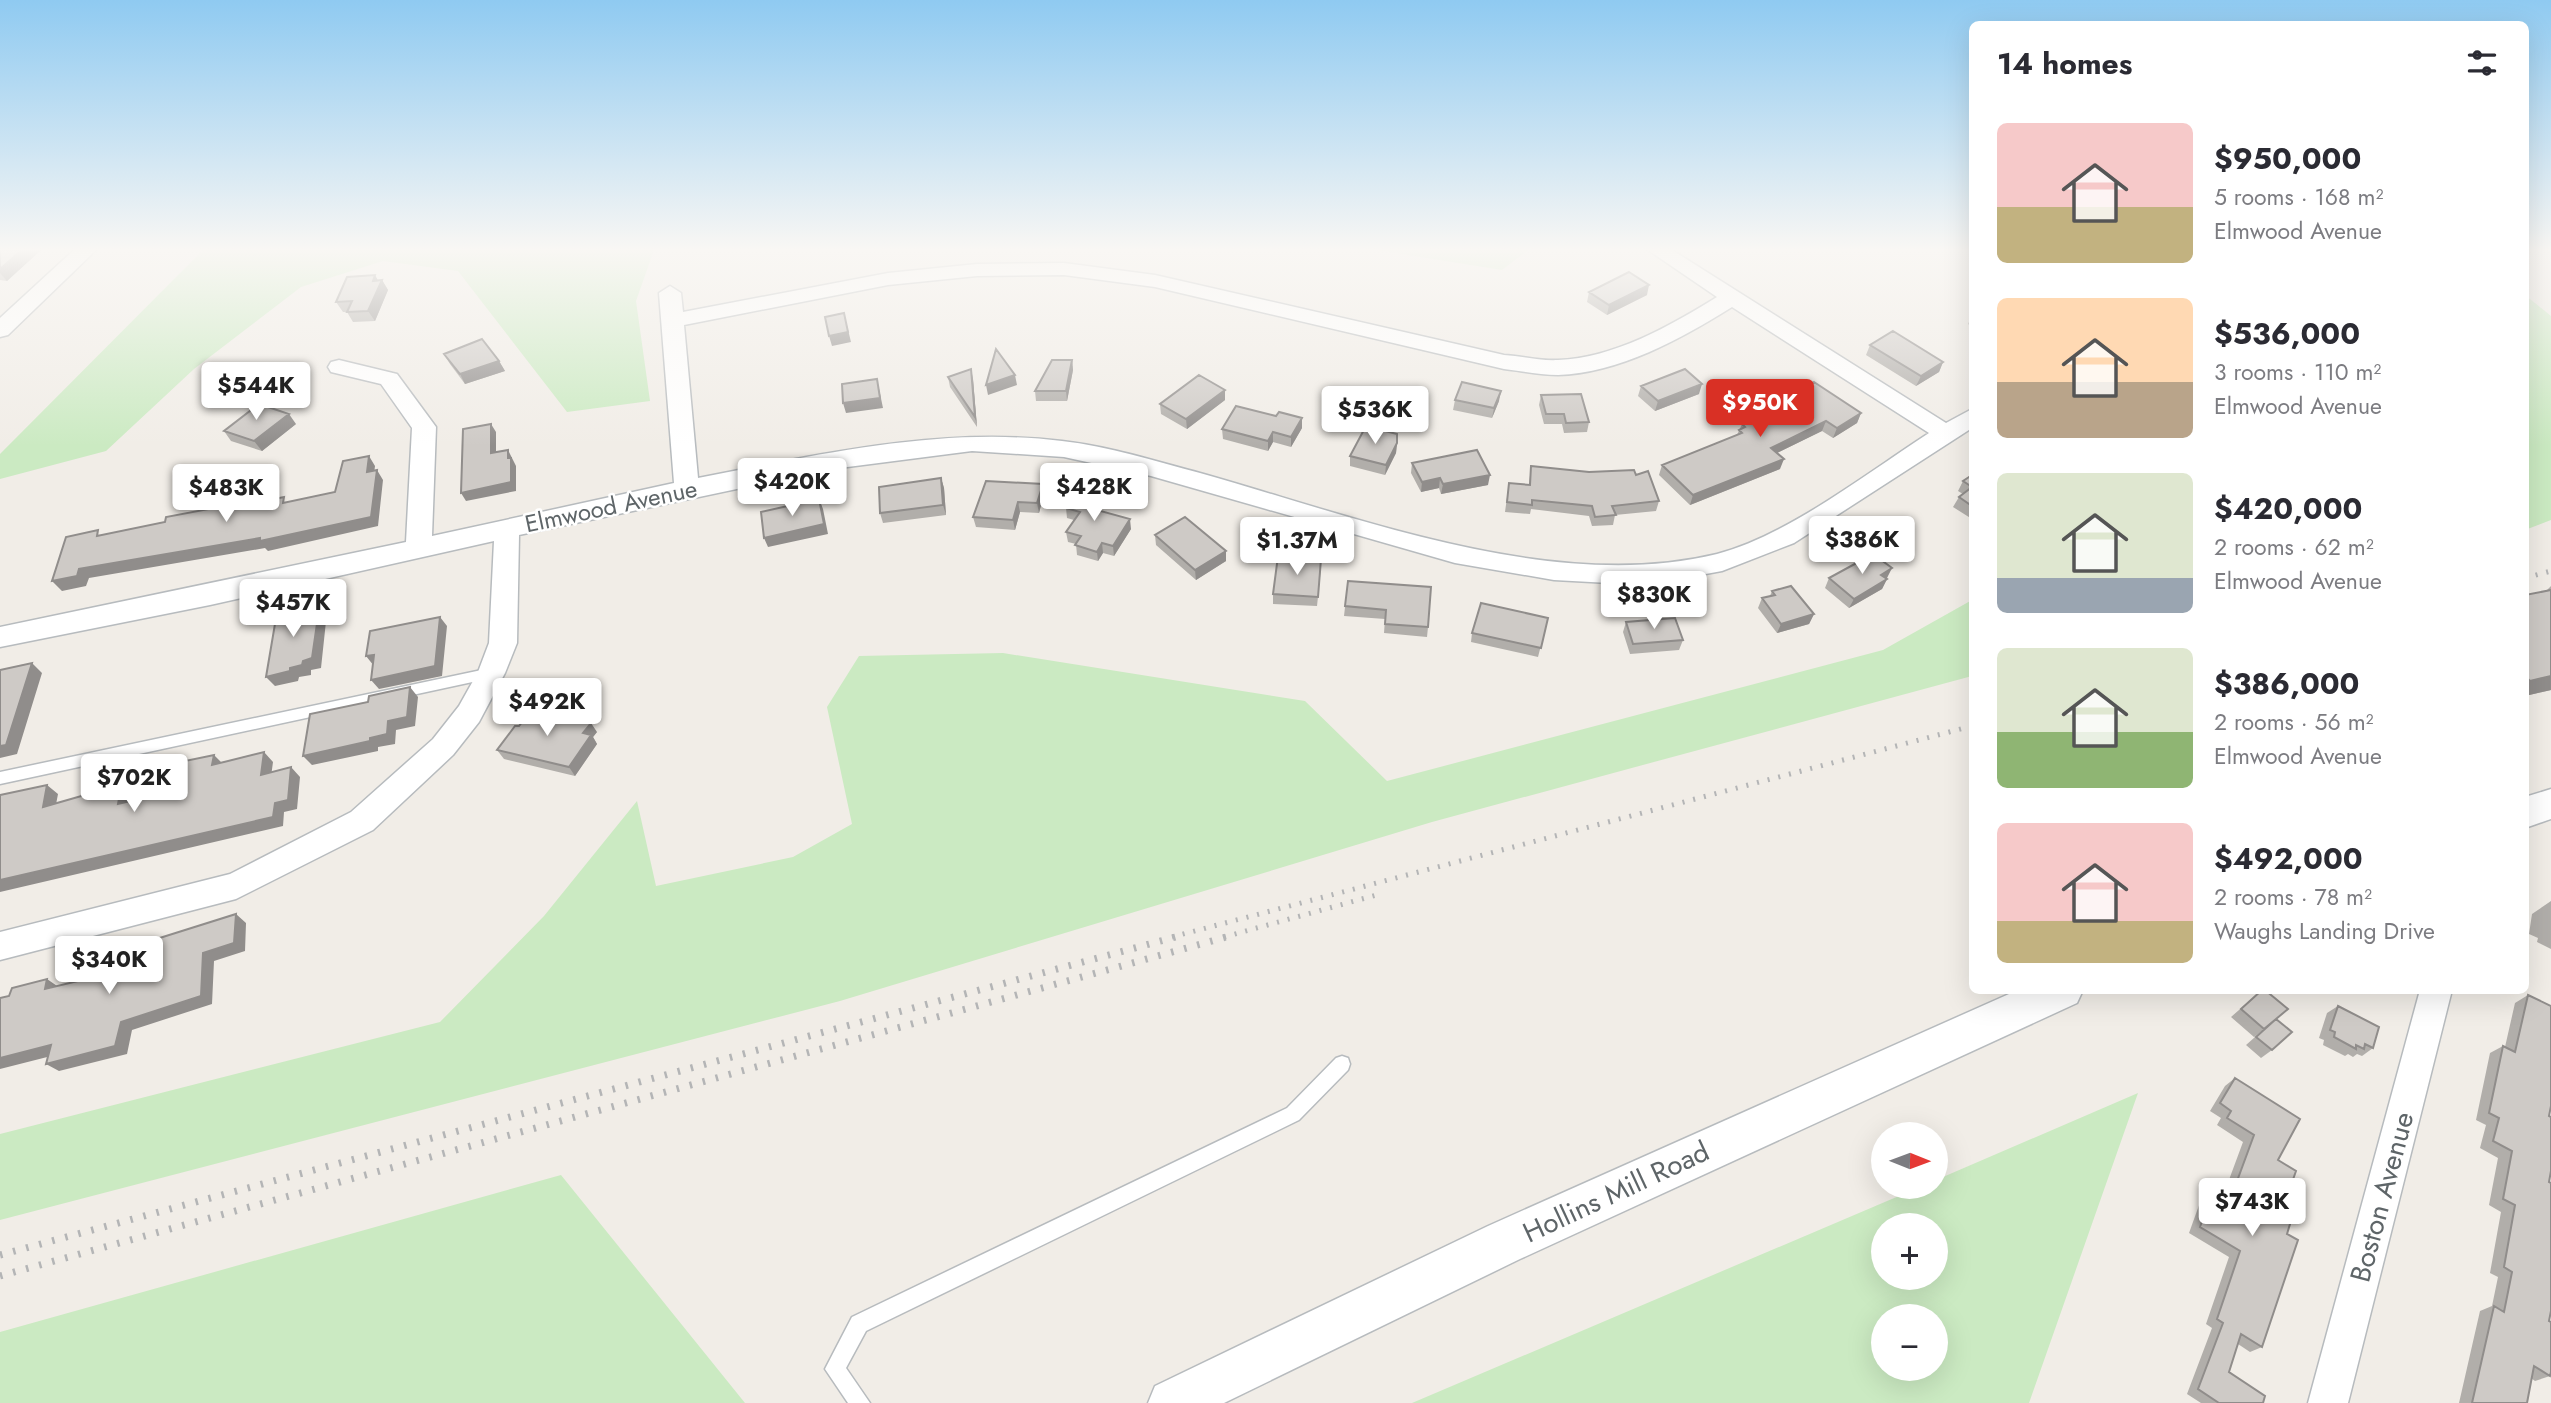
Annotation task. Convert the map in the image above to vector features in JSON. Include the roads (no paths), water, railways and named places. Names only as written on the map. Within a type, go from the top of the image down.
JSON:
[{"type":"street","points":[[0,330],[16,315]]},
{"type":"street","points":[[673,315],[688,489]]},
{"type":"street","points":[[674,320],[698,315]]},
{"type":"street","points":[[1304,315],[1504,362],[1561,367],[1606,359],[1668,333],[1699,315]]},
{"type":"street","points":[[1761,315],[1947,434]]},
{"type":"street","points":[[339,367],[390,379],[424,427],[419,548]]},
{"type":"street","name":"Elmwood Avenue","points":[[0,637],[210,595],[688,489],[832,461],[972,443],[1064,450],[1151,468],[1455,554],[1554,571],[1646,575],[1722,562],[1785,537],[1969,419]]},
{"type":"street","points":[[0,946],[236,886],[362,821],[443,747],[469,714],[491,673],[503,643],[507,529]]},
{"type":"street","points":[[2529,812],[2551,804]]},
{"type":"street","name":"Hollins Mill Road","points":[[1172,1403],[1319,1329],[2054,994]]},
{"type":"street","name":"Boston Avenue","points":[[2328,1403],[2435,994]]},
{"type":"lane","points":[[0,778],[491,673]]},
{"type":"lane","points":[[860,1403],[835,1369],[859,1324],[1293,1114],[1342,1064]]},
{"type":"railway","points":[[2529,577],[2551,571]]},
{"type":"railway","points":[[1172,937],[1969,727]]},
{"type":"railway","points":[[1224,937],[1380,894]]},
{"type":"railway","points":[[0,1255],[1179,936]]},
{"type":"railway","points":[[0,1276],[1230,936]]}]
